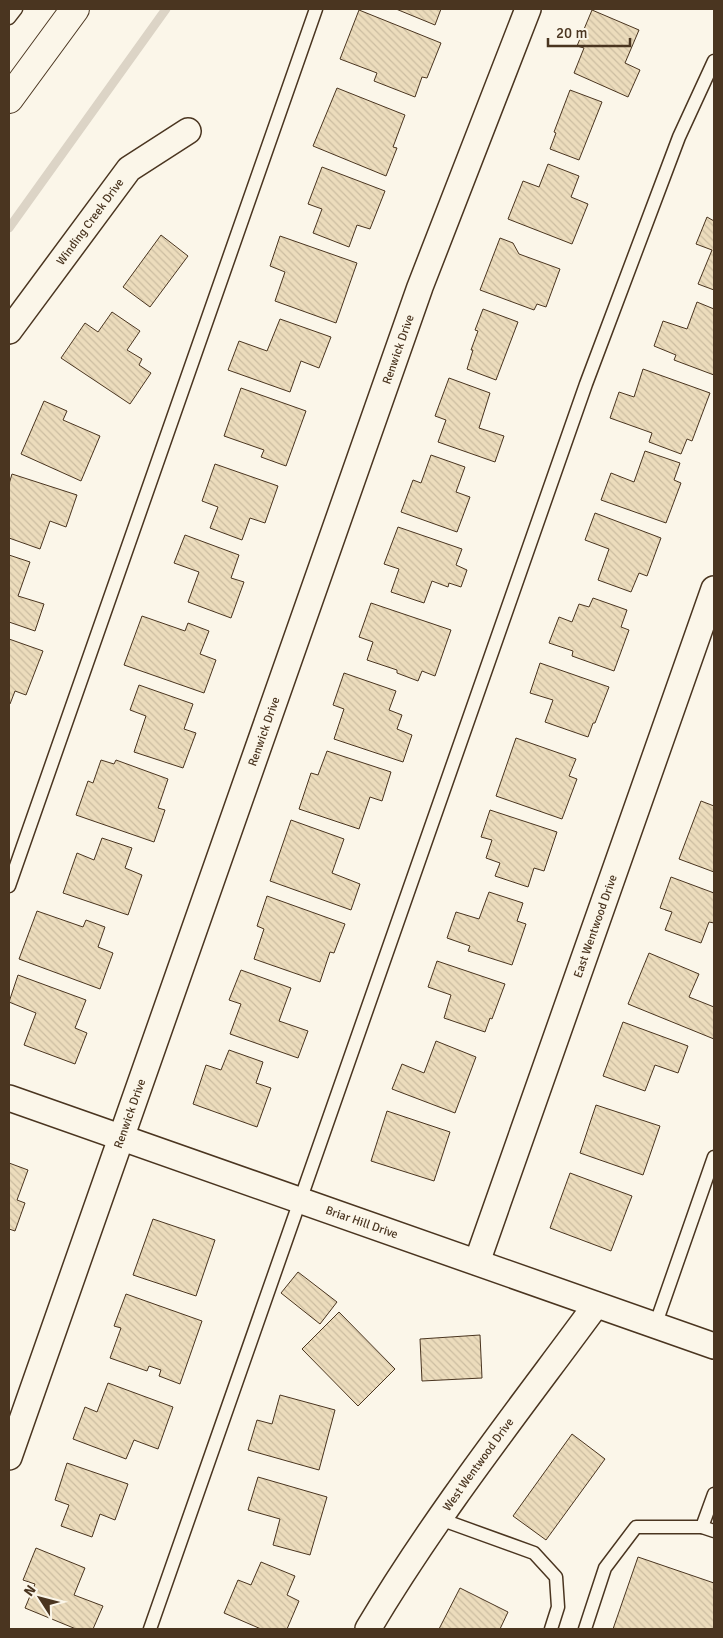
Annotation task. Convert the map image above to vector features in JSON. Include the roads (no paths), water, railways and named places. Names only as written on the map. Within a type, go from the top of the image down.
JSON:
[{"type":"street","points":[[9,99],[75,9]]},
{"type":"street","name":"Renwick Drive","points":[[9,1457],[417,297],[528,9]]},
{"type":"street","name":"Winding Creek Drive","points":[[9,331],[129,169],[188,131]]},
{"type":"street","name":"East Wentwood Drive","points":[[477,1262],[714,589]]},
{"type":"street","name":"Briar Hill Drive","points":[[9,1098],[714,1346]]},
{"type":"street","name":"West Wentwood Drive","points":[[368,1629],[386,1598],[451,1501],[596,1305]]},
{"type":"lane","points":[[9,18],[16,9]]},
{"type":"lane","points":[[9,886],[316,9]]},
{"type":"lane","points":[[150,1629],[586,384],[679,137],[714,60]]},
{"type":"lane","points":[[655,1326],[714,1157]]},
{"type":"lane","points":[[585,1629],[606,1568],[636,1527],[708,1529],[714,1494]]},
{"type":"lane","points":[[440,1519],[534,1553],[556,1577],[558,1607],[550,1629]]},
{"type":"waterway","points":[[9,228],[166,9]]}]
